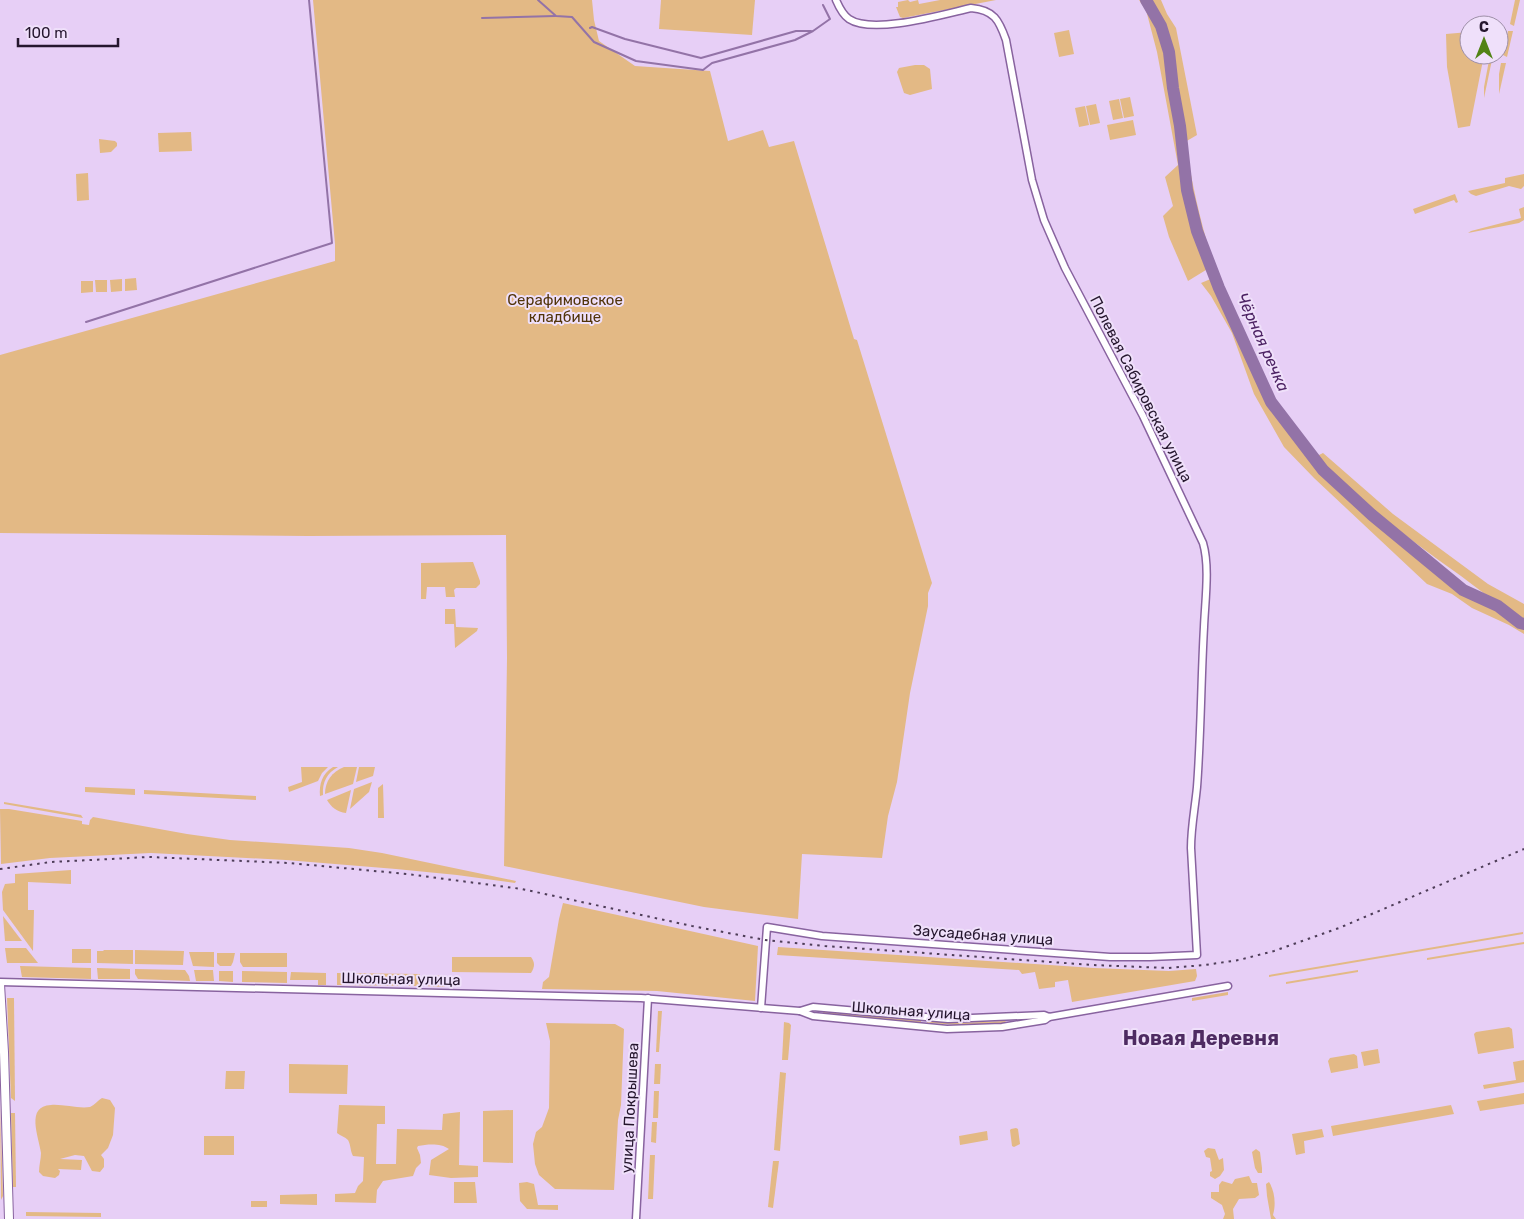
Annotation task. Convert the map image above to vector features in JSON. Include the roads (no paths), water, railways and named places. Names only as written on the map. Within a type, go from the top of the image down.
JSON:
[{"type":"main road","points":[[0,983],[9,1219]]},
{"type":"street","name":"Полевая Сабировская улица","points":[[836,0],[849,19],[868,25],[893,24],[972,8],[982,9],[992,14],[998,22],[1006,40],[1032,180],[1044,220],[1065,268],[1143,416],[1203,543],[1206,573],[1197,788],[1191,834],[1197,954]]},
{"type":"street","name":"Заусадебная улица","points":[[761,1008],[767,927],[822,936],[1101,956],[1150,957],[1197,954]]},
{"type":"street","name":"Школьная улица","points":[[0,983],[648,998],[800,1011],[813,1016],[947,1029],[1002,1027],[1228,986]]},
{"type":"street","name":"улица Покрышева","points":[[636,1219],[648,998]]},
{"type":"street","name":"Школьная улица","points":[[800,1011],[813,1007],[948,1019],[1044,1015],[1049,1017]]},
{"type":"waterway","points":[[86,322],[332,243],[309,0]]},
{"type":"waterway","points":[[538,0],[556,16],[572,17],[594,42],[636,61],[703,70],[712,63],[795,40],[813,31],[830,19],[823,5]]},
{"type":"waterway","name":"Чёрная речка","points":[[1146,0],[1161,26],[1169,52],[1187,190],[1197,231],[1219,288],[1271,402],[1323,470],[1372,515],[1463,590],[1498,606],[1524,624]]},
{"type":"waterway","points":[[482,18],[555,16]]},
{"type":"waterway","points":[[590,28],[701,58],[796,31],[811,31]]},
{"type":"railway","points":[[0,869],[51,862],[149,857],[289,863],[407,874],[522,889],[765,940],[1093,965],[1168,968],[1239,960],[1274,951],[1339,928],[1524,849]]},
{"type":"district","name":"Новая Деревня","points":[[1201,1038]]},
{"type":"park label","name":"Серафимовское кладбище","points":[[565,308]]}]
